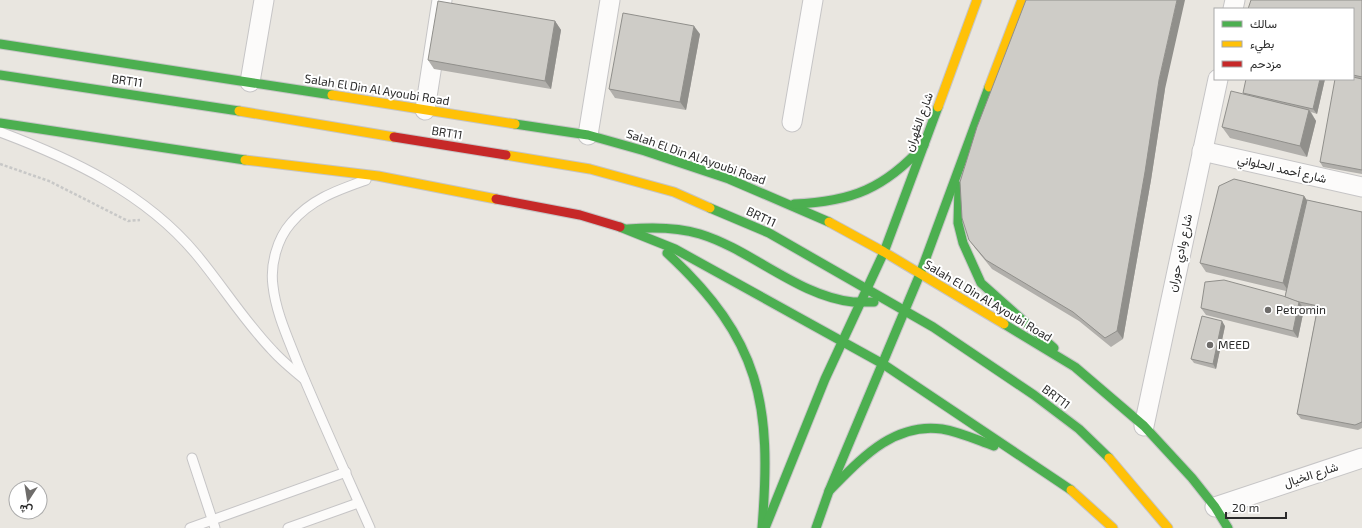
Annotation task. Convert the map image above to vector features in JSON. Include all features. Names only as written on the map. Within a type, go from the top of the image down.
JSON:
[{"type":"main road","name":"شارع الظهران","points":[[764,528],[800,438],[842,341],[868,289],[884,252],[977,0]]},
{"type":"main road","points":[[816,528],[829,491],[906,312],[1022,0]]},
{"type":"main road","name":"Salah El Din Al Ayoubi Road","points":[[0,44],[588,135],[673,160],[729,179],[791,204],[838,226],[884,252],[1075,368],[1144,426],[1192,478],[1215,507],[1228,528]]},
{"type":"main road","name":"BRT11","points":[[0,75],[178,101],[590,169],[674,192],[769,233],[933,328],[1028,391],[1079,429],[1117,465],[1168,528]]},
{"type":"main road","points":[[0,123],[223,157],[378,176],[580,215],[628,229],[652,238],[697,261],[884,364],[1026,457],[1066,486],[1113,528]]},
{"type":"main road","points":[[791,204],[817,204],[842,200],[866,192],[888,180],[908,164],[924,145]]},
{"type":"main road","points":[[960,169],[958,223],[963,243],[981,282],[996,298],[1013,311],[1075,368]]},
{"type":"main road","points":[[628,229],[665,228],[702,234],[827,296],[838,300],[860,304],[885,300],[901,291],[920,274]]},
{"type":"main road","points":[[652,238],[707,293],[725,316],[739,341],[751,368],[763,410],[768,453],[764,528]]},
{"type":"main road","points":[[829,491],[873,448],[888,438],[923,428],[941,429],[959,434],[1026,457]]},
{"type":"street","points":[[250,82],[264,0]]},
{"type":"street","points":[[425,110],[442,0]]},
{"type":"street","points":[[588,135],[610,0]]},
{"type":"street","points":[[792,122],[813,0]]},
{"type":"street","name":"شارع وادي حوران","points":[[1144,426],[1218,80]]},
{"type":"street","name":"شارع أحمد الحلواني","points":[[1202,151],[1362,187]]},
{"type":"street","name":"شارع الخيال","points":[[1215,507],[1362,458]]},
{"type":"lane","points":[[0,132],[68,159],[116,186],[149,210],[173,230],[195,253],[273,352],[305,380]]},
{"type":"lane","points":[[369,528],[280,318],[275,300],[273,273],[276,252],[282,237],[291,223],[314,201],[378,176]]},
{"type":"lane","points":[[192,458],[214,524]]},
{"type":"lane","points":[[190,528],[214,524],[346,472]]},
{"type":"lane","points":[[288,528],[358,503]]},
{"type":"path","points":[[0,164],[49,181],[128,221],[141,220],[149,210]]},
{"type":"building","points":[[1026,0],[1177,0],[1159,80],[1145,172],[1117,331],[1105,338],[1073,312],[986,260],[969,240],[962,218],[960,182],[977,127]]},
{"type":"building","points":[[1251,0],[1362,0],[1362,77],[1354,75],[1354,8],[1248,8]]},
{"type":"building","points":[[438,1],[555,21],[545,81],[428,60]]},
{"type":"building","points":[[623,13],[694,26],[680,102],[609,89]]},
{"type":"building","points":[[1354,77],[1362,79],[1362,170],[1320,162],[1335,80],[1354,80]]},
{"type":"building","points":[[1246,80],[1320,80],[1313,109],[1243,93]]},
{"type":"building","points":[[1231,91],[1309,110],[1300,146],[1222,127]]},
{"type":"building","points":[[1234,179],[1304,196],[1283,283],[1200,263],[1219,186]]},
{"type":"building","points":[[1307,200],[1362,212],[1362,422],[1355,425],[1297,414],[1318,306],[1295,301],[1285,297]]},
{"type":"building","points":[[1224,280],[1283,296],[1299,302],[1293,331],[1201,308],[1205,282]]},
{"type":"building","name":"MEED","points":[[1202,316],[1222,321],[1213,364],[1191,359]]},
{"type":"traffic: fast","points":[[0,44],[332,95]]},
{"type":"traffic: fast","points":[[0,75],[239,111]]},
{"type":"traffic: fast","points":[[816,528],[829,491],[920,274],[989,87]]},
{"type":"traffic: fast","points":[[765,528],[825,379],[884,252],[938,107]]},
{"type":"traffic: fast","points":[[0,123],[245,160]]},
{"type":"traffic: fast","points":[[515,124],[588,135],[645,151],[729,179],[829,222]]},
{"type":"traffic: fast","points":[[794,204],[833,200],[866,190],[895,172],[910,160],[924,145]]},
{"type":"traffic: fast","points":[[959,186],[958,223],[963,243],[981,283],[1054,348]]},
{"type":"traffic: fast","points":[[710,208],[769,233],[933,327],[1034,395],[1079,429],[1109,458]]},
{"type":"traffic: fast","points":[[620,227],[675,249],[883,364],[1071,490]]},
{"type":"traffic: fast","points":[[628,229],[664,228],[700,234],[719,241],[813,291],[833,298],[853,302],[874,302]]},
{"type":"traffic: fast","points":[[667,253],[698,285],[723,315],[741,346],[754,377],[761,409],[765,445],[765,484],[762,528]]},
{"type":"traffic: fast","points":[[1004,324],[1075,367],[1144,426],[1192,478],[1215,507],[1228,528]]},
{"type":"traffic: fast","points":[[829,491],[865,456],[893,437],[908,431],[924,428],[949,430],[994,446]]},
{"type":"traffic: slow","points":[[938,107],[977,0]]},
{"type":"traffic: slow","points":[[989,87],[1022,0]]},
{"type":"traffic: slow","points":[[332,95],[515,124]]},
{"type":"traffic: slow","points":[[239,111],[394,137]]},
{"type":"traffic: slow","points":[[506,155],[590,169],[674,192],[710,208]]},
{"type":"traffic: slow","points":[[245,160],[378,176],[496,199]]},
{"type":"traffic: slow","points":[[829,222],[884,252],[1004,324]]},
{"type":"traffic: slow","points":[[1109,458],[1168,528]]},
{"type":"traffic: slow","points":[[1071,490],[1113,528]]},
{"type":"traffic: jam","points":[[394,137],[506,155]]},
{"type":"traffic: jam","points":[[496,199],[580,215],[620,227]]},
{"type":"place","name":"Petromin","points":[[1268,310]]},
{"type":"place","name":"MEED","points":[[1210,345]]}]
